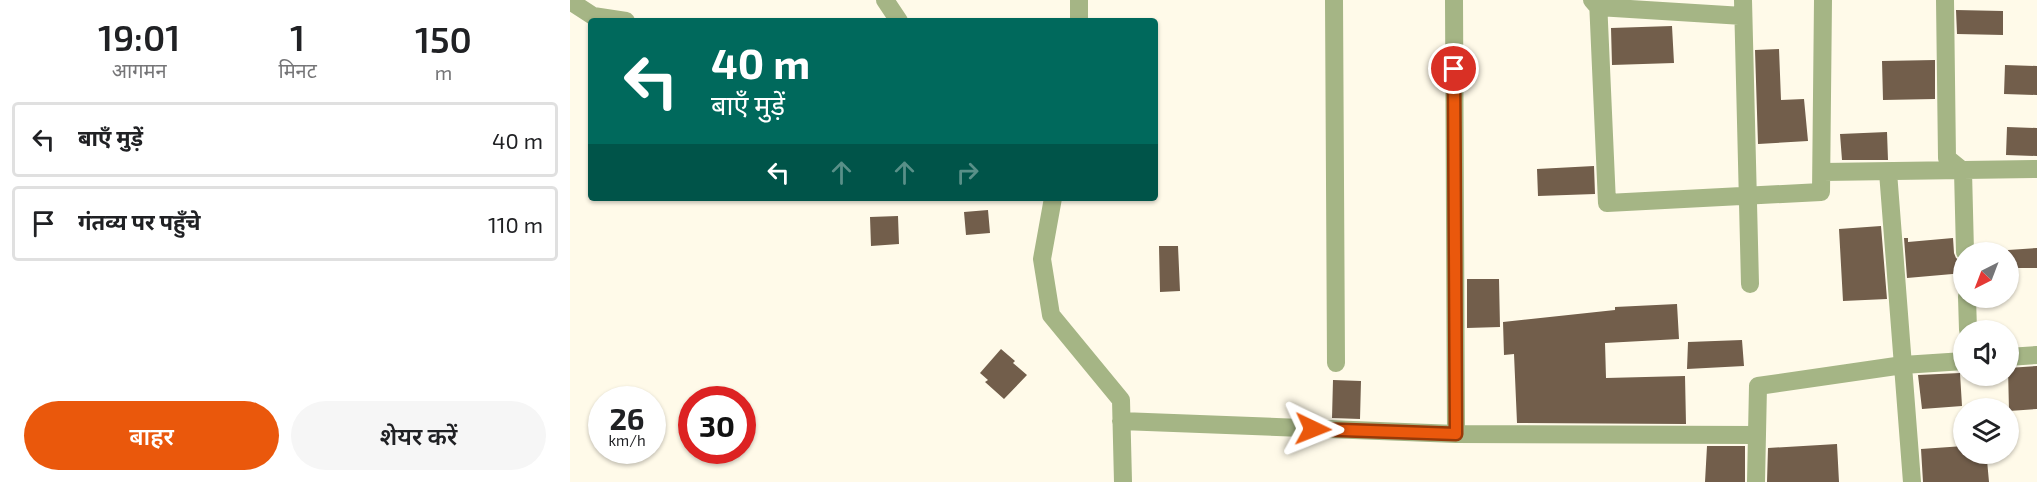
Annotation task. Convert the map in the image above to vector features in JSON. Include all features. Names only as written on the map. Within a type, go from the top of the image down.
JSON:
[{"type":"street","points":[[885,0],[897,18]]},
{"type":"street","points":[[1079,0],[1079,18]]},
{"type":"street","points":[[1334,0],[1336,363]]},
{"type":"street","points":[[1454,0],[1456,434]]},
{"type":"street","points":[[1749,284],[1746,196],[1743,8],[1596,2],[1607,203],[1746,196],[1821,192],[1822,0]]},
{"type":"street","points":[[1945,0],[1947,158],[1963,171],[1965,242]]},
{"type":"street","points":[[570,2],[593,16],[606,18]]},
{"type":"street","points":[[1822,172],[2037,169]]},
{"type":"street","points":[[1888,172],[1912,482]]},
{"type":"street","points":[[1052,201],[1042,259],[1051,315],[1121,400],[1123,482]]},
{"type":"street","points":[[2019,356],[2037,355]]},
{"type":"street","points":[[1756,482],[1758,386],[1904,365],[1953,362]]},
{"type":"street","points":[[1121,422],[1456,434],[1757,435]]},
{"type":"building","points":[[1956,10],[2003,11],[2003,35],[1957,34]]},
{"type":"building","points":[[1672,26],[1674,63],[1612,65],[1611,28]]},
{"type":"building","points":[[1779,49],[1781,100],[1804,99],[1808,141],[1758,144],[1755,50]]},
{"type":"building","points":[[1935,60],[1935,99],[1883,100],[1882,61]]},
{"type":"building","points":[[2005,65],[2037,66],[2037,95],[2004,94]]},
{"type":"building","points":[[2007,127],[2037,128],[2037,156],[2006,155]]},
{"type":"building","points":[[1887,132],[1888,160],[1842,160],[1840,134]]},
{"type":"building","points":[[1594,166],[1595,194],[1538,196],[1537,169]]},
{"type":"building","points":[[988,210],[990,233],[966,235],[964,212]]},
{"type":"building","points":[[898,216],[899,244],[871,246],[870,217]]},
{"type":"building","points":[[1881,226],[1887,299],[1843,301],[1839,229]]},
{"type":"building","points":[[1904,238],[1908,238],[1908,242],[1953,238],[1953,274],[1907,278]]},
{"type":"building","points":[[1159,246],[1178,246],[1180,291],[1160,292]]},
{"type":"building","points":[[2037,248],[2037,268],[2019,268],[2019,249]]},
{"type":"building","points":[[1467,279],[1499,279],[1500,327],[1467,328]]},
{"type":"building","points":[[1677,304],[1679,339],[1605,343],[1606,378],[1685,376],[1686,424],[1517,423],[1514,354],[1504,355],[1503,322],[1615,310],[1615,307]]},
{"type":"building","points":[[1742,340],[1744,366],[1687,369],[1688,342]]},
{"type":"building","points":[[1001,349],[1027,375],[1004,399],[985,382],[988,380],[980,373]]},
{"type":"building","points":[[2037,366],[2037,409],[2019,410],[2019,398],[2009,398],[2008,386],[2019,386],[2019,367]]},
{"type":"building","points":[[1953,373],[1953,386],[1961,386],[1962,398],[1953,398],[1953,407],[1922,409],[1918,375]]},
{"type":"building","points":[[1333,380],[1361,381],[1360,419],[1332,418]]},
{"type":"building","points":[[1837,444],[1839,482],[1767,482],[1768,448]]},
{"type":"building","points":[[1707,446],[1745,446],[1745,482],[1705,482]]},
{"type":"building","points":[[1953,447],[1953,464],[1987,464],[1989,482],[1923,482],[1921,449]]},
{"type":"route","points":[[1313,429],[1456,434],[1454,69]]}]
